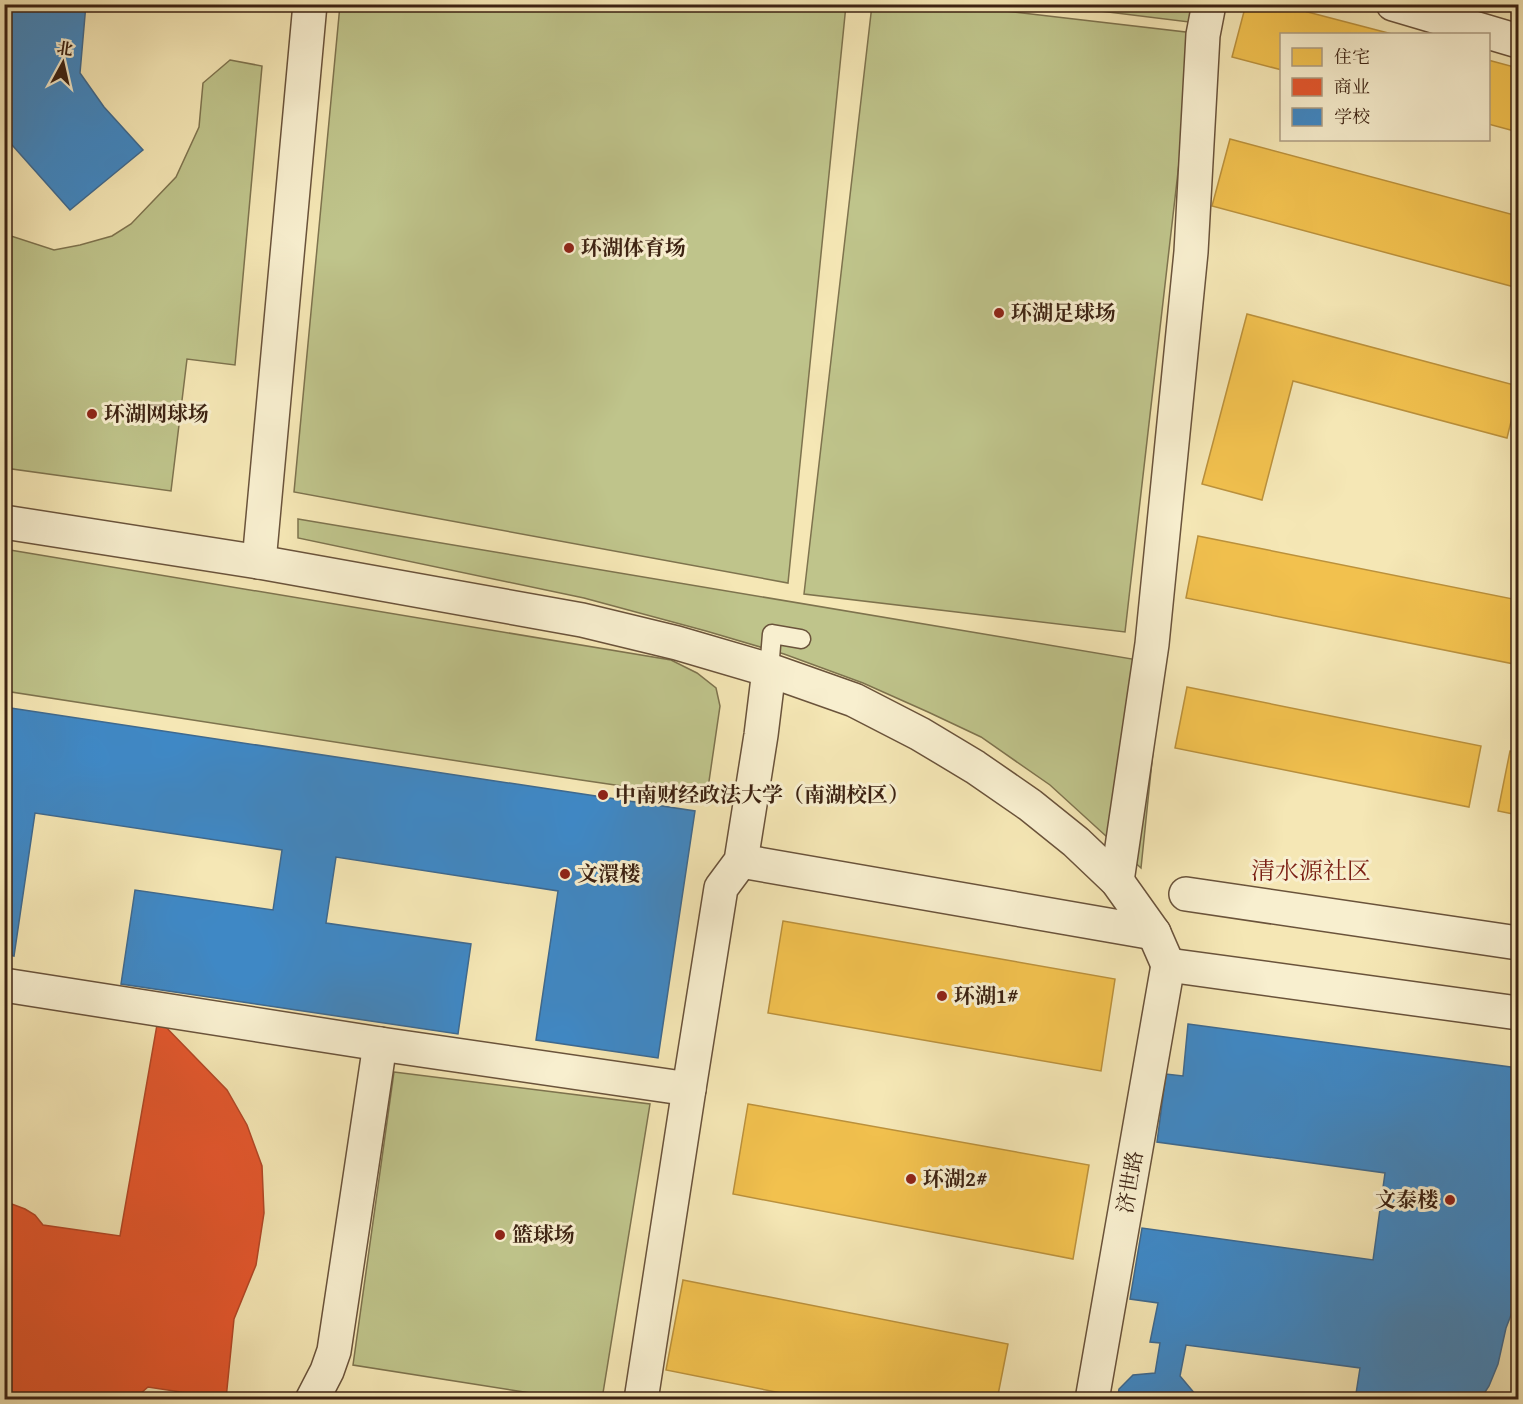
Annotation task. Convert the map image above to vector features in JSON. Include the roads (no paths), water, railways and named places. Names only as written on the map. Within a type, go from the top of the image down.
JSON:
[{"type":"street","points":[[259,562],[310,4]]},
{"type":"street","points":[[1117,881],[1152,644],[1191,252],[1203,35],[1209,4]]},
{"type":"street","points":[[1393,4],[1518,41]]},
{"type":"street","points":[[4,522],[259,562],[582,620],[677,643],[769,669],[854,700],[920,734],[975,767],[1030,805],[1076,842],[1117,881],[1154,933],[1168,964],[1518,1013]]},
{"type":"street","points":[[641,1400],[721,888],[741,861],[769,669]]},
{"type":"street","points":[[741,861],[1154,933]]},
{"type":"street","points":[[1186,894],[1518,943]]},
{"type":"street","name":"济世路","points":[[1092,1400],[1168,964]]},
{"type":"street","points":[[4,985],[380,1044],[688,1089]]},
{"type":"street","points":[[312,1400],[323,1380],[334,1351],[380,1044]]},
{"type":"lane","points":[[769,669],[772,634],[801,639]]},
{"type":"place","name":"环湖体育场","points":[[569,248]]},
{"type":"place","name":"环湖足球场","points":[[999,313]]},
{"type":"place","name":"环湖网球场","points":[[92,414]]},
{"type":"place","name":"中南财经政法大学（南湖校区）","points":[[603,795]]},
{"type":"place","name":"文澴楼","points":[[565,874]]},
{"type":"place","name":"环湖1#","points":[[942,996]]},
{"type":"place","name":"环湖2#","points":[[911,1179]]},
{"type":"place","name":"文泰楼","points":[[1450,1200]]},
{"type":"place","name":"篮球场","points":[[500,1235]]},
{"type":"district","name":"清水源社区","points":[[1311,871]]}]
